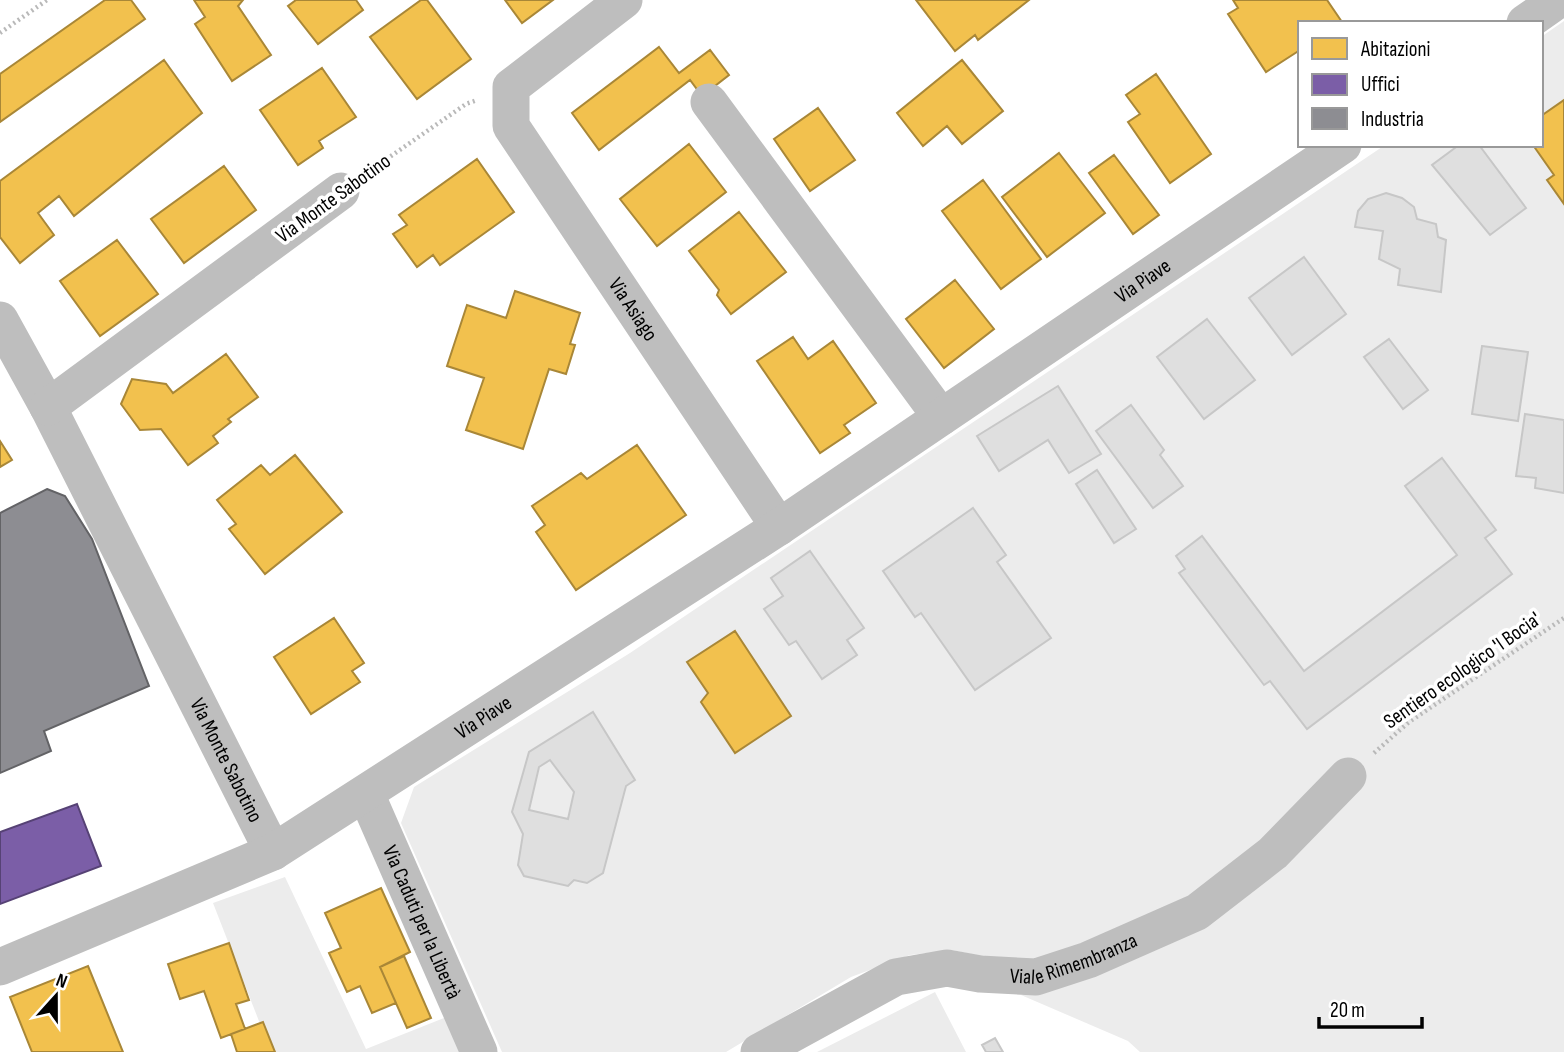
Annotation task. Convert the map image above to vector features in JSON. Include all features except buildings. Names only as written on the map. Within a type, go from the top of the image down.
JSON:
[{"type":"street","points":[[511,87],[624,0]]},
{"type":"street","points":[[1528,21],[1558,0]]},
{"type":"street","name":"Via Asiago","points":[[511,87],[511,126],[779,527]]},
{"type":"street","points":[[709,102],[941,417]]},
{"type":"street","name":"Via Piave","points":[[0,967],[274,852],[779,527],[1340,147]]},
{"type":"street","name":"Via Monte Sabotino","points":[[48,408],[341,191]]},
{"type":"street","name":"Via Monte Sabotino","points":[[0,320],[48,408],[274,852]]},
{"type":"street","name":"Viale Rimembranza","points":[[759,1052],[896,977],[947,968],[979,974],[1036,976],[1088,960],[1198,912],[1273,853],[1348,776]]},
{"type":"street","name":"Via Caduti per la Libertà","points":[[366,794],[479,1052]]},
{"type":"path","points":[[0,33],[47,0]]},
{"type":"path","name":"Via Monte Sabotino","points":[[341,191],[466,104],[511,87]]},
{"type":"path","name":"Sentiero ecologico 'I Bocia'","points":[[1348,776],[1409,722],[1564,618]]},
{"type":"shaded area","points":[[1564,21],[1564,1052],[1140,1052],[1128,1041],[1021,995],[1127,956],[1242,857],[1187,898],[1057,957],[1005,961],[952,950],[910,955],[851,977],[726,1052],[502,1052],[401,823],[414,787],[630,653],[1382,147],[1543,147],[1543,36]]},
{"type":"shaded area","points":[[285,877],[366,1049],[449,1016],[464,1052],[271,1052],[213,903]]},
{"type":"shaded area","points":[[935,992],[966,1052],[817,1052]]}]
